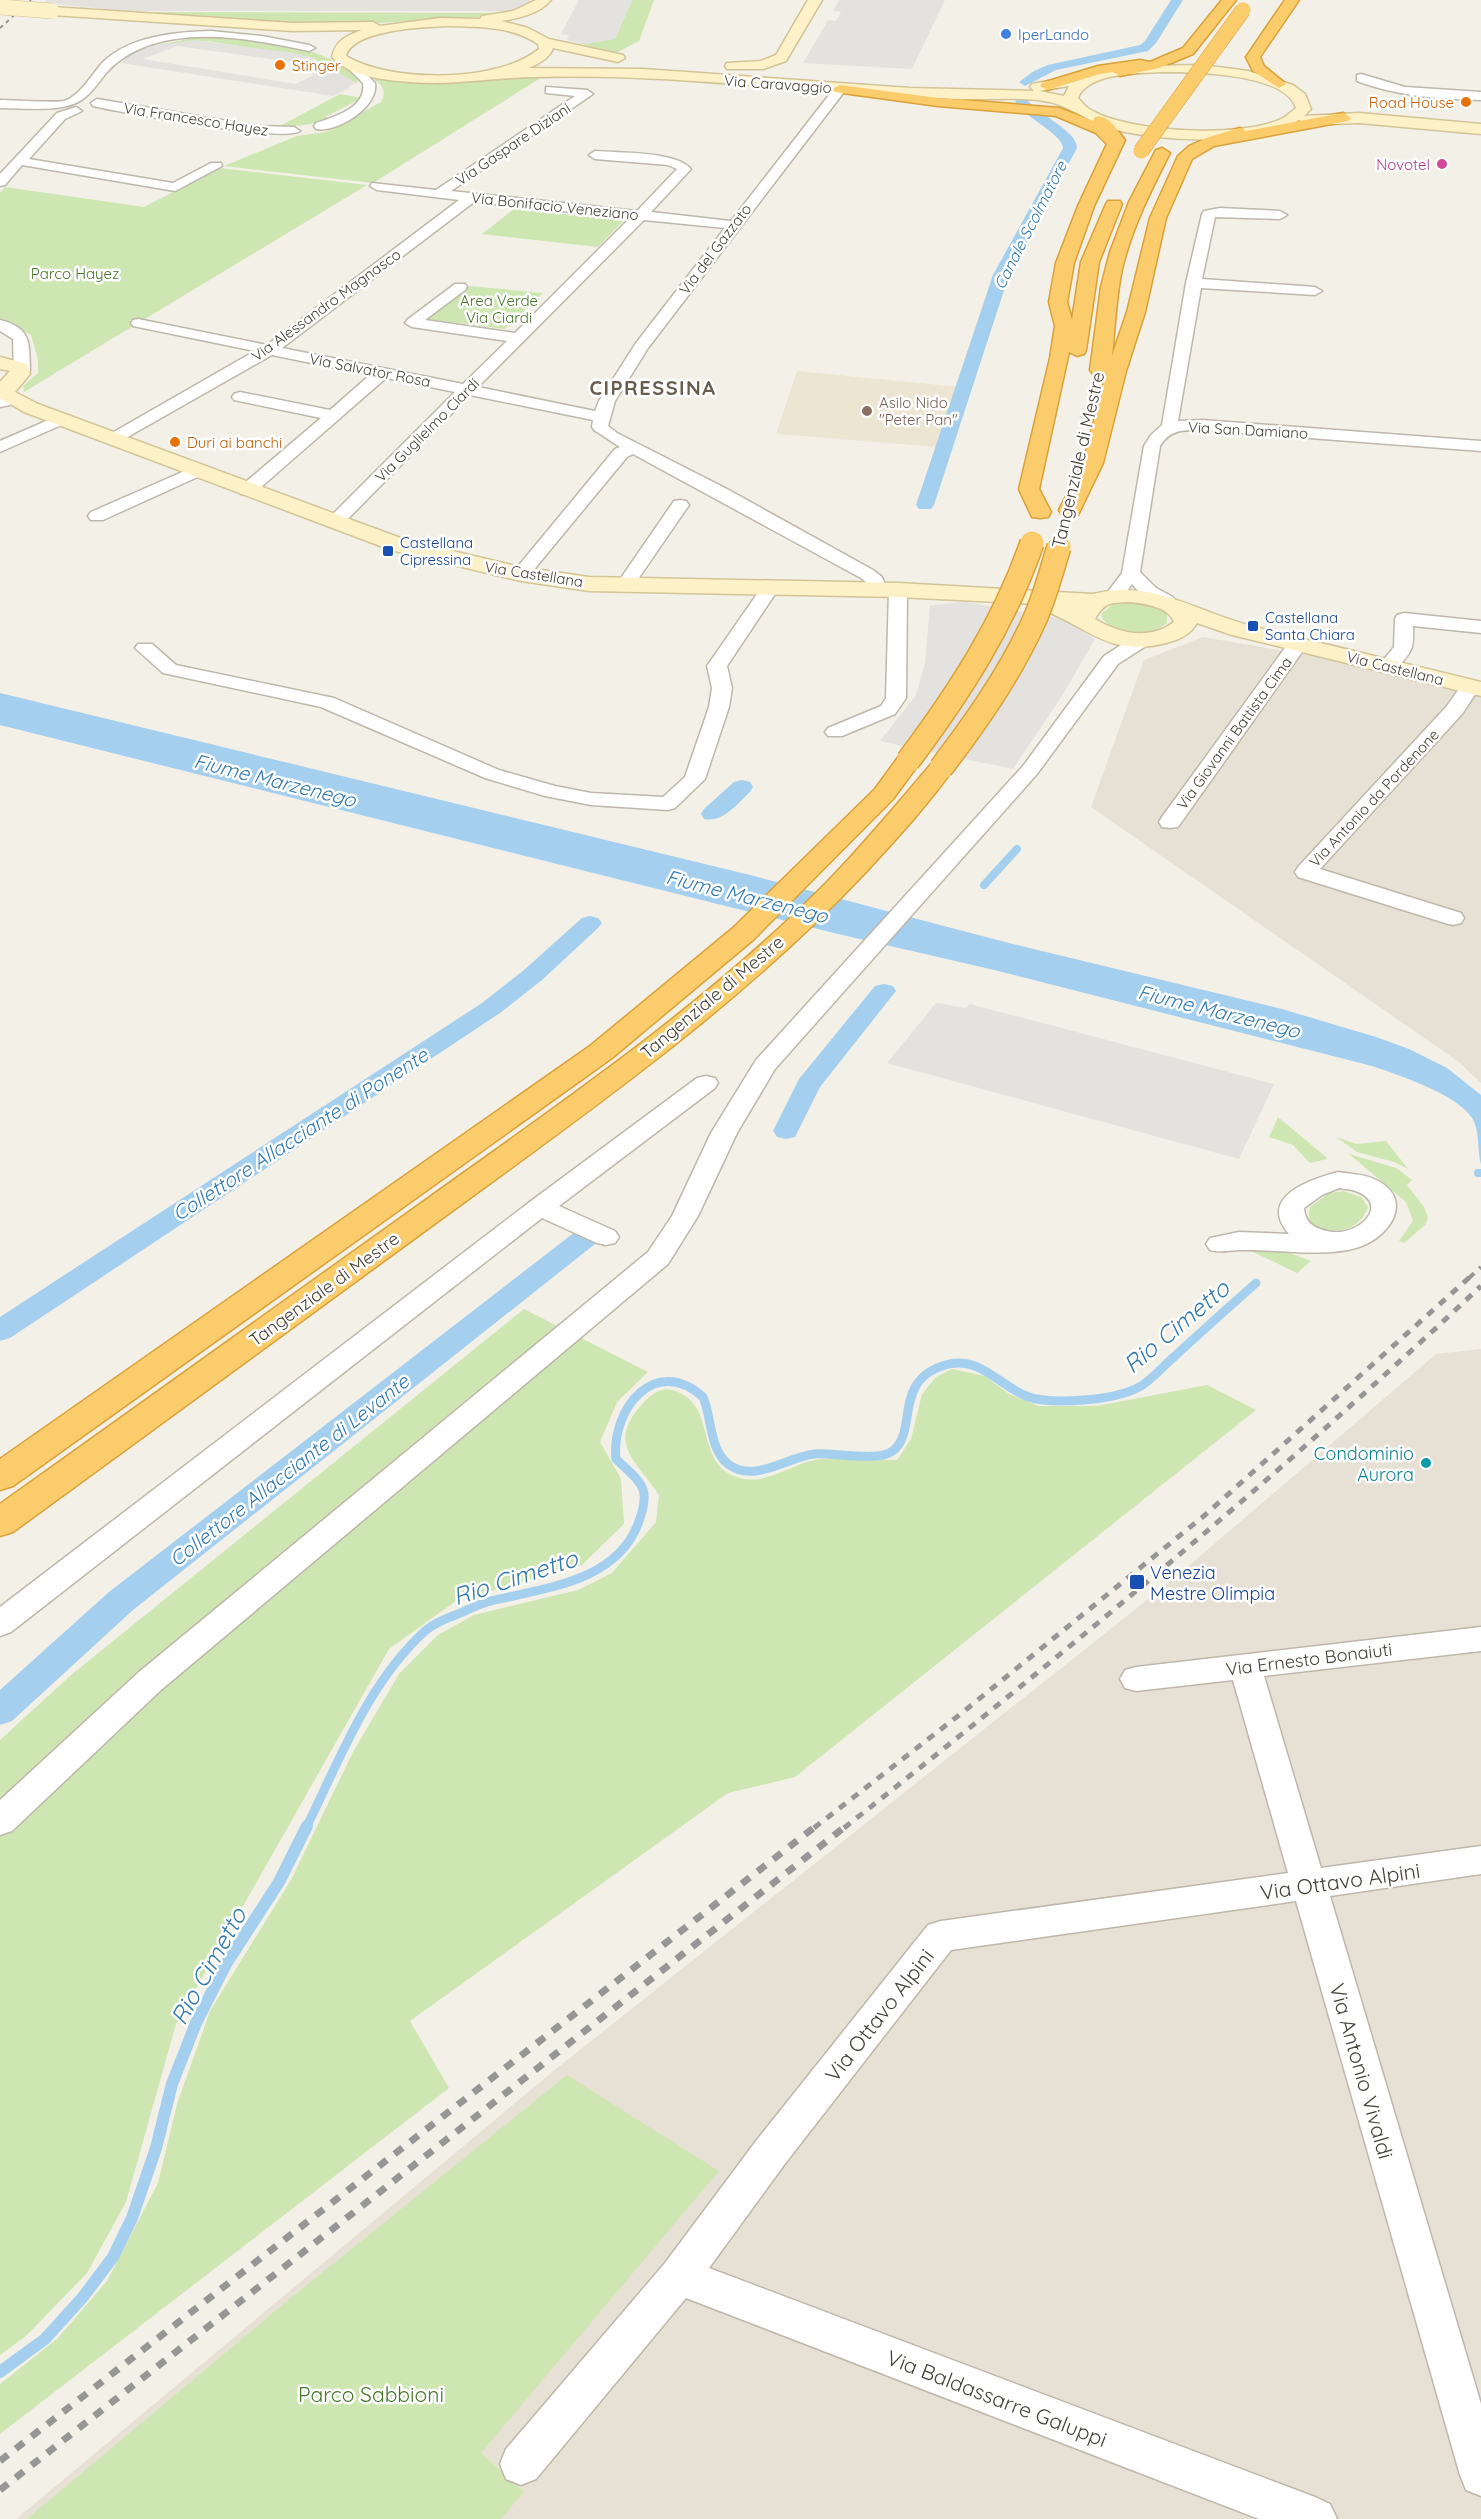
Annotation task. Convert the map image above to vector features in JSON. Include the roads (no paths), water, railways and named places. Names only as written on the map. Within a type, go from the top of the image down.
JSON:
[{"type":"highway","points":[[1120,72],[1169,60],[1188,51],[1228,0]]},
{"type":"highway","points":[[1278,84],[1258,68],[1253,57],[1292,0]]},
{"type":"highway","points":[[1130,171],[1141,152],[1246,5]]},
{"type":"highway","points":[[1209,87],[1229,58]]},
{"type":"highway","points":[[1047,86],[1098,70],[1169,60]]},
{"type":"highway","points":[[840,84],[938,102],[1045,111],[1066,115],[1101,130],[1112,138],[1115,144]]},
{"type":"highway","name":"Tangenziale di Mestre","points":[[0,1523],[624,1072],[776,944],[849,874],[914,804],[966,735],[1012,662],[1034,620],[1070,510],[1107,334],[1110,287],[1127,223],[1162,153],[1189,116]]},
{"type":"highway","points":[[1191,152],[1230,138],[1343,118]]},
{"type":"highway","points":[[1040,512],[1029,489],[1064,326],[1058,302],[1065,263],[1086,206],[1117,140],[1100,120]]},
{"type":"highway","points":[[1070,510],[1093,463],[1116,371],[1136,312],[1158,218],[1180,167],[1191,152],[1207,142],[1240,133]]},
{"type":"highway","name":"Tangenziale di Mestre","points":[[0,1477],[601,1052],[743,934],[884,794],[948,708],[981,655],[1009,603],[1032,543],[1040,512],[1079,342],[1090,262],[1121,189]]},
{"type":"main road","points":[[163,19],[293,27],[402,26],[503,17],[531,9],[544,0]]},
{"type":"main road","points":[[0,7],[143,17],[252,31],[309,48],[349,65],[381,75],[408,78],[453,78],[483,75],[531,63],[543,55],[546,50],[542,40],[548,19],[558,0]]},
{"type":"main road","points":[[653,62],[740,67],[775,62],[783,55],[815,0]]},
{"type":"main road","points":[[828,0],[791,61],[795,69],[840,84]]},
{"type":"main road","name":"Via Caravaggio","points":[[450,22],[505,27],[525,32],[542,40],[606,56],[653,62],[840,84],[977,95],[1024,94],[1053,98],[1073,104],[1082,112],[1100,120],[1129,128],[1165,133],[1203,135],[1240,133],[1310,119],[1387,118]]},
{"type":"main road","points":[[349,65],[339,52],[348,41],[370,32],[402,26]]},
{"type":"main road","name":"Via Caravaggio","points":[[483,75],[597,72],[973,90],[1047,86],[1120,72],[1163,68],[1209,69],[1244,74],[1278,84],[1323,103],[1387,118]]},
{"type":"main road","points":[[1073,104],[1070,96],[1074,89],[1097,77]]},
{"type":"main road","points":[[1276,126],[1295,118],[1303,111],[1303,101],[1294,92]]},
{"type":"main road","points":[[1387,118],[1481,127]]},
{"type":"main road","name":"Via Castellana","points":[[0,363],[14,365],[7,390],[31,408],[60,420],[399,545],[521,574],[590,584],[888,590],[1028,599],[1105,599],[1135,596],[1173,606],[1240,630],[1476,688]]},
{"type":"main road","name":"Via Castellana","points":[[1028,599],[1052,605],[1098,629],[1142,640],[1198,630],[1240,630]]},
{"type":"main road","points":[[1098,629],[1086,611],[1105,599]]},
{"type":"main road","points":[[1171,635],[1185,624],[1185,616],[1173,606]]},
{"type":"street","points":[[0,182],[75,105],[113,59],[138,46],[189,37],[242,36],[309,48]]},
{"type":"street","name":"Via Francesco Hayez","points":[[0,104],[75,105],[258,130],[307,131],[350,113],[364,103],[370,88],[369,82],[349,65]]},
{"type":"street","points":[[1361,78],[1378,85],[1405,91],[1481,96]]},
{"type":"street","name":"Via del Gazzato","points":[[601,417],[641,346],[840,84]]},
{"type":"street","name":"Via Gaspare Diziani","points":[[438,194],[587,94],[550,90]]},
{"type":"street","points":[[627,158],[641,144]]},
{"type":"street","name":"Via Guglielmo Ciardi","points":[[335,522],[684,169],[668,161],[595,155]]},
{"type":"street","points":[[19,161],[175,187]]},
{"type":"street","points":[[155,198],[216,166]]},
{"type":"street","name":"Via Bonifacio Veneziano","points":[[377,186],[733,225]]},
{"type":"street","name":"Via Alessandro Magnasco","points":[[111,440],[269,350],[472,197]]},
{"type":"street","points":[[1170,427],[1169,418],[1177,387],[1193,283],[1209,214],[1220,212],[1280,215]]},
{"type":"street","points":[[1193,283],[1314,298],[1318,276]]},
{"type":"street","points":[[460,287],[412,323],[518,338]]},
{"type":"street","name":"Via Salvator Rosa","points":[[138,323],[601,417]]},
{"type":"street","points":[[0,325],[19,335],[22,341],[7,390]]},
{"type":"street","points":[[0,358],[20,348]]},
{"type":"street","points":[[247,490],[382,372]]},
{"type":"street","points":[[240,397],[332,415]]},
{"type":"street","points":[[601,417],[600,427],[611,436],[867,574],[888,590],[896,698],[888,710],[835,732]]},
{"type":"street","points":[[0,447],[60,420]]},
{"type":"street","name":"Via San Damiano","points":[[1105,599],[1131,573],[1152,446],[1161,431],[1170,427],[1202,425],[1481,446]]},
{"type":"street","points":[[521,574],[621,453],[638,450]]},
{"type":"street","points":[[97,516],[196,471]]},
{"type":"street","points":[[625,585],[680,505]]},
{"type":"street","points":[[1131,573],[1149,592],[1173,606]]},
{"type":"street","points":[[145,648],[170,669],[327,702],[492,774],[552,792],[591,799],[668,804],[695,779],[719,707],[722,688],[717,666],[770,588]]},
{"type":"street","points":[[1388,667],[1404,648],[1404,619],[1481,627]]},
{"type":"street","points":[[1098,629],[1111,660]]},
{"type":"street","points":[[0,1821],[150,1681],[658,1258],[685,1216],[724,1133],[765,1065],[1030,771],[1111,660],[1142,640]]},
{"type":"street","name":"Via Giovanni Battista Cima","points":[[1170,822],[1297,645]]},
{"type":"street","name":"Via Antonio da Pordenone","points":[[1453,918],[1306,872],[1476,688]]},
{"type":"street","points":[[0,1624],[540,1207],[706,1083]]},
{"type":"street","points":[[1290,1215],[1229,1243],[1334,1244],[1347,1243],[1364,1236],[1384,1216],[1386,1208],[1384,1201],[1373,1188],[1349,1181],[1331,1182],[1299,1197],[1291,1206],[1290,1215],[1294,1225],[1302,1232],[1334,1244]]},
{"type":"street","points":[[540,1207],[606,1237]]},
{"type":"street","name":"Via Ernesto Bonaiuti","points":[[1136,1679],[1481,1639]]},
{"type":"street","name":"Via Antonio Vivaldi","points":[[1245,1666],[1481,2475]]},
{"type":"street","name":"Via Ottavo Alpini","points":[[521,2464],[679,2276],[770,2153],[941,1936],[1481,1860]]},
{"type":"street","name":"Via Baldassarre Galuppi","points":[[679,2276],[1315,2519]]},
{"type":"water","name":"Fiume Marzenego","points":[[0,693],[750,875],[1005,942],[1282,1009],[1376,1037],[1409,1049],[1447,1068],[1481,1095],[1481,1164],[1475,1123],[1464,1109],[1441,1093],[1372,1066],[990,969],[834,933],[0,725]]},
{"type":"waterway","name":"Canale Scolmatore","points":[[1025,82],[1052,67],[1129,53],[1144,48],[1150,43],[1177,0]]},
{"type":"waterway","name":"Canale Scolmatore","points":[[925,505],[1001,275],[1070,148],[1070,143],[1065,137],[1025,108],[1021,101]]},
{"type":"waterway","name":"Collettore Allacciante di Ponente","points":[[712,814],[742,787]]},
{"type":"waterway","name":"Collettore Allacciante di Levante","points":[[984,885],[1017,849]]},
{"type":"waterway","name":"Collettore Allacciante di Ponente","points":[[0,1331],[491,1008],[533,975],[590,923]]},
{"type":"waterway","name":"Collettore Allacciante di Levante","points":[[786,1131],[808,1085],[884,991]]},
{"type":"waterway","name":"Collettore Allacciante di Levante","points":[[0,1711],[121,1601],[585,1238]]},
{"type":"waterway","name":"Rio Cimetto","points":[[306,1828],[371,1698],[387,1674],[425,1631],[441,1621],[483,1603],[574,1580],[612,1560],[627,1544],[638,1524],[644,1494],[638,1481],[616,1459],[616,1440],[629,1406],[640,1393],[653,1385],[668,1382],[685,1385],[703,1397],[717,1450],[728,1464],[738,1469],[749,1471],[771,1468],[814,1454],[878,1456],[894,1450],[901,1441],[913,1392],[920,1380],[931,1371],[949,1364],[970,1364],[1026,1396],[1051,1401],[1084,1400],[1117,1395],[1150,1380],[1256,1283]]},
{"type":"waterway","name":"Rio Cimetto","points":[[0,2372],[45,2339],[83,2297],[113,2257],[132,2218],[156,2148],[172,2084],[196,2023],[226,1964],[279,1882],[306,1828]]},
{"type":"railway","points":[[0,28],[31,0]]},
{"type":"railway","points":[[1469,1278],[1481,1267]]},
{"type":"railway","points":[[814,1828],[963,1712],[1205,1515],[1471,1276]]},
{"type":"railway","points":[[844,1828],[1088,1631],[1248,1496],[1481,1286]]},
{"type":"railway","points":[[0,2461],[816,1826]]},
{"type":"railway","points":[[0,2490],[846,1826]]},
{"type":"place","name":"IperLando","points":[[1006,34]]},
{"type":"place","name":"Stinger","points":[[280,65]]},
{"type":"place","name":"Road House","points":[[1466,102]]},
{"type":"place","name":"Novotel","points":[[1442,164]]},
{"type":"place","name":"Asilo Nido \"Peter Pan\"","points":[[867,411]]},
{"type":"place","name":"Duri ai banchi","points":[[175,442]]},
{"type":"place","name":"Castellana Cipressina","points":[[388,551]]},
{"type":"place","name":"Castellana Santa Chiara","points":[[1253,626]]},
{"type":"place","name":"Condominio Aurora","points":[[1426,1463]]},
{"type":"place","name":"Venezia Mestre Olimpia","points":[[1137,1582]]},
{"type":"district","name":"CIPRESSINA","points":[[653,387]]},
{"type":"park label","name":"Parco Hayez","points":[[75,273]]},
{"type":"park label","name":"Area Verde Via Ciardi","points":[[499,308]]},
{"type":"park label","name":"Parco Sabbioni","points":[[371,2394]]}]
